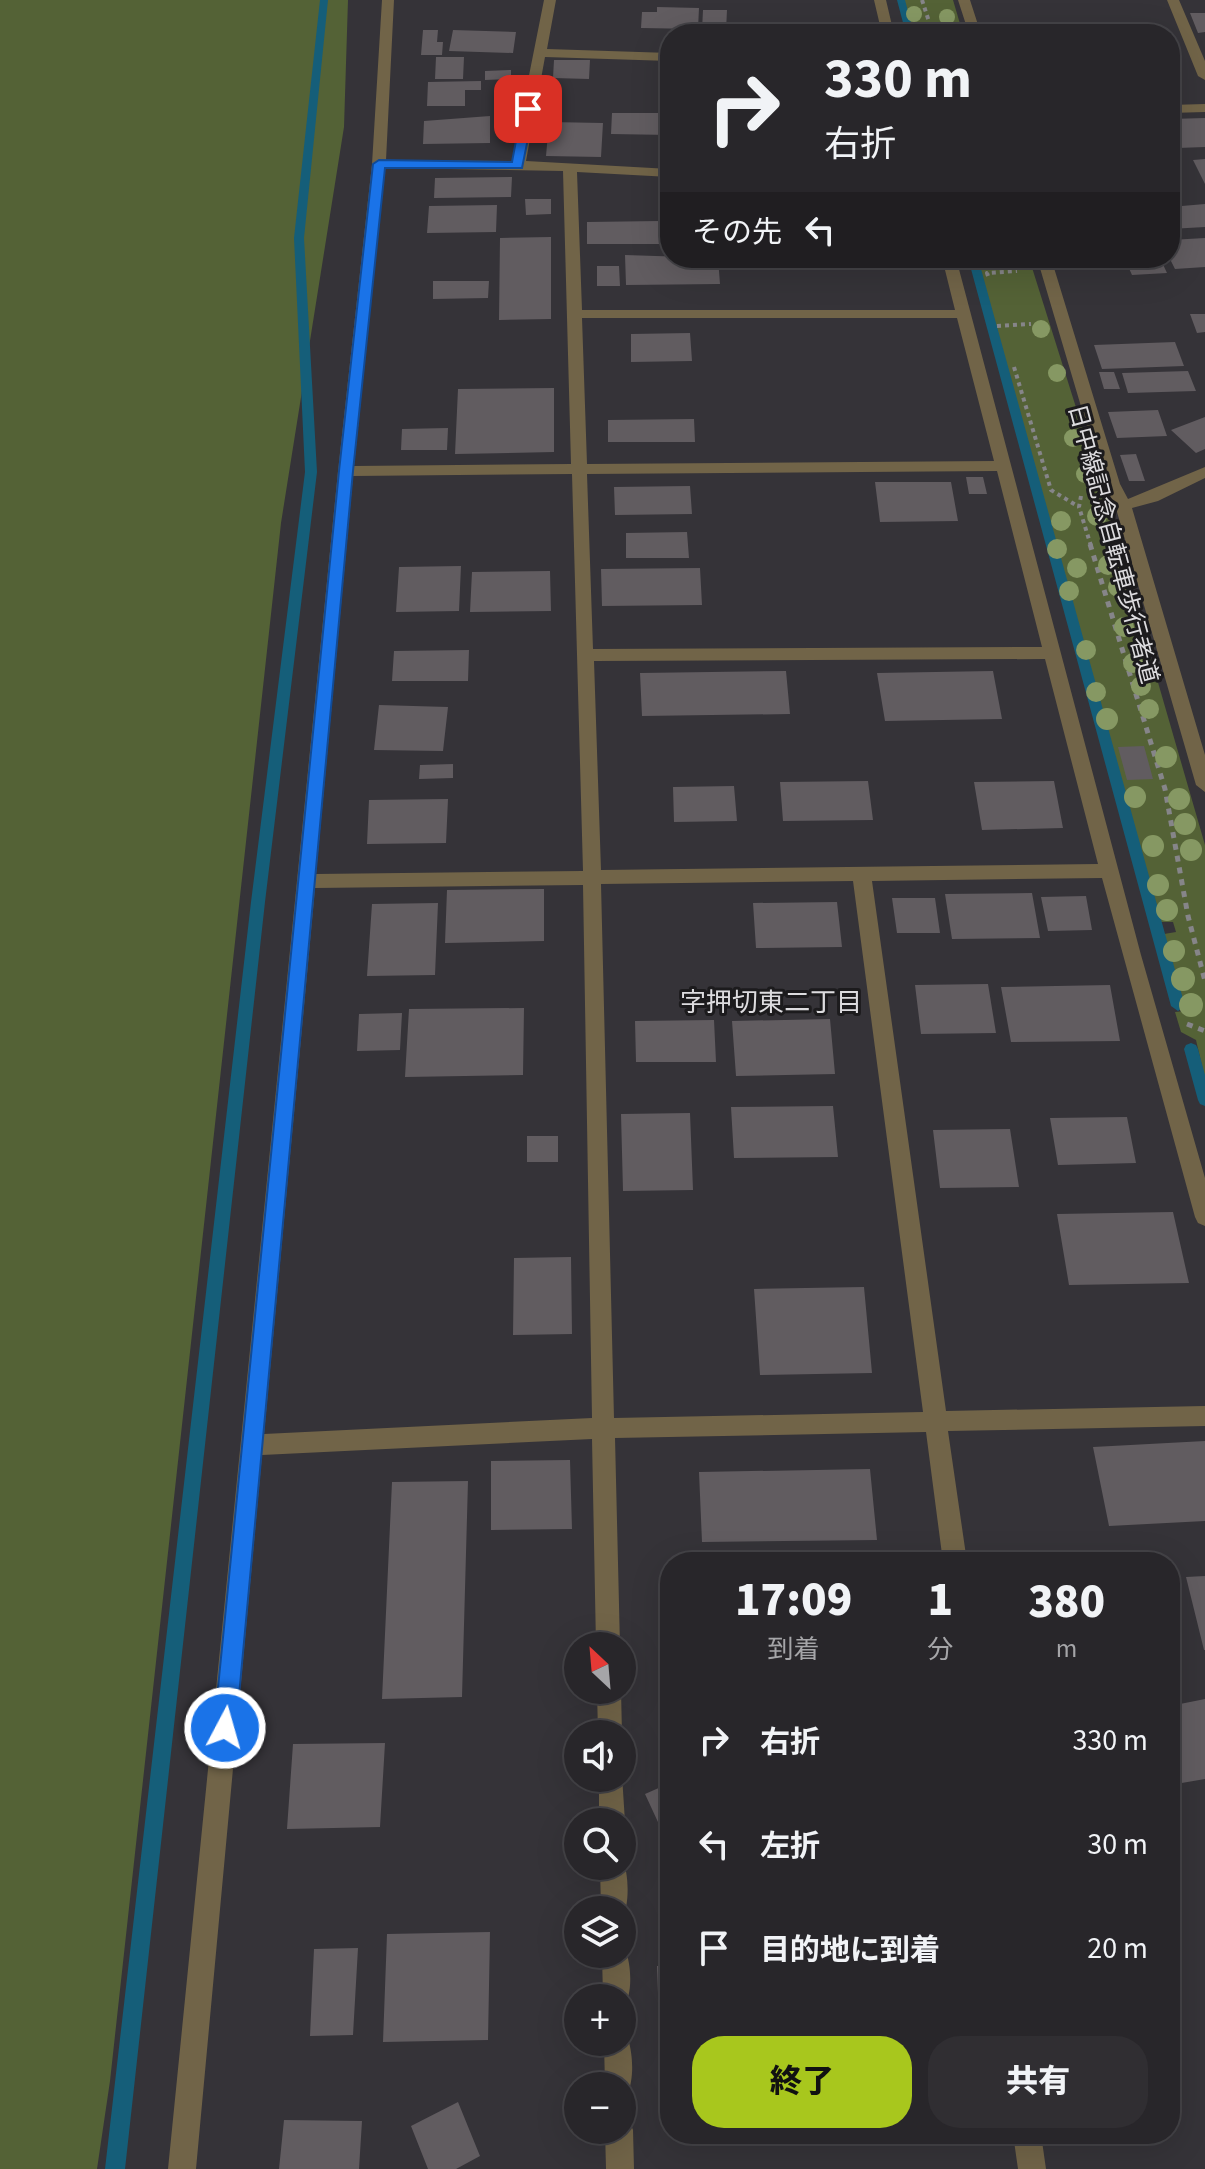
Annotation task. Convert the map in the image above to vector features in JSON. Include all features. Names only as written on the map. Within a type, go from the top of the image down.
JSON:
[{"type":"street","points":[[182,2169],[346,471],[379,164],[388,0]]},
{"type":"street","points":[[518,165],[550,0]]},
{"type":"street","points":[[880,0],[886,24]]},
{"type":"street","points":[[964,0],[972,24]]},
{"type":"street","points":[[1173,0],[1205,76]]},
{"type":"street","points":[[538,53],[660,57]]},
{"type":"street","points":[[1180,109],[1205,108]]},
{"type":"street","points":[[379,164],[518,165],[660,173]]},
{"type":"street","points":[[570,169],[592,877],[608,1632]]},
{"type":"street","points":[[952,268],[1109,871],[1205,1217]]},
{"type":"street","points":[[1047,268],[1112,484],[1123,505],[1205,785]]},
{"type":"street","points":[[574,314],[963,314]]},
{"type":"street","points":[[346,471],[1004,466]]},
{"type":"street","points":[[1123,505],[1152,497],[1205,472]]},
{"type":"street","points":[[583,655],[1053,653]]},
{"type":"street","points":[[306,881],[1109,871]]},
{"type":"street","points":[[862,876],[954,1552]]},
{"type":"street","points":[[253,1445],[604,1428],[1205,1416]]},
{"type":"street","points":[[619,2144],[620,2169]]},
{"type":"street","points":[[1028,2144],[1032,2169]]},
{"type":"path","points":[[922,0],[930,24]]},
{"type":"path","points":[[1017,268],[1022,285]]},
{"type":"path","points":[[990,286],[987,273],[1018,271]]},
{"type":"path","points":[[1000,326],[1034,324],[1030,311]]},
{"type":"path","points":[[998,312],[1006,340]]},
{"type":"path","points":[[1010,355],[1051,490],[1079,507]]},
{"type":"path","name":"日中線記念自転車歩行者道","points":[[1083,487],[1079,507],[1165,789],[1188,916],[1205,981]]},
{"type":"path","points":[[1177,1019],[1205,1031]]},
{"type":"green space","points":[[0,0],[348,0],[344,127],[281,523],[110,2081],[97,2169],[0,2169]]},
{"type":"green space","points":[[904,0],[953,0],[960,24],[911,24]]},
{"type":"green space","points":[[979,268],[1032,268],[1107,506],[1205,845],[1205,1079],[1196,1040],[1181,1032],[1175,1012],[1185,1011],[1164,934],[1176,932],[1173,922],[1160,922]]},
{"type":"building","points":[[657,7],[699,8],[698,24],[660,24],[660,28],[641,28],[642,12],[657,12]]},
{"type":"building","points":[[703,10],[727,10],[726,24],[702,24]]},
{"type":"building","points":[[1190,13],[1205,13],[1205,32],[1198,33]]},
{"type":"building","points":[[423,30],[438,30],[437,42],[443,42],[442,55],[421,55]]},
{"type":"building","points":[[453,30],[516,32],[513,53],[449,51]]},
{"type":"building","points":[[436,57],[464,57],[463,79],[435,79]]},
{"type":"building","points":[[554,60],[590,60],[589,79],[553,78]]},
{"type":"building","points":[[511,70],[511,79],[485,80],[485,71]]},
{"type":"building","points":[[481,81],[481,90],[465,90],[465,106],[427,106],[428,82]]},
{"type":"building","points":[[612,113],[660,113],[660,135],[611,134]]},
{"type":"building","points":[[490,116],[490,143],[423,144],[424,121]]},
{"type":"building","points":[[1205,118],[1205,147],[1180,148],[1180,119]]},
{"type":"building","points":[[549,122],[603,123],[601,157],[546,156]]},
{"type":"building","points":[[1205,159],[1205,184],[1193,160]]},
{"type":"building","points":[[512,177],[511,197],[434,198],[435,178]]},
{"type":"building","points":[[525,199],[551,199],[551,214],[526,215]]},
{"type":"building","points":[[1205,204],[1205,227],[1180,228],[1180,206]]},
{"type":"building","points":[[497,205],[496,232],[427,233],[429,206]]},
{"type":"building","points":[[660,221],[660,244],[587,244],[587,222]]},
{"type":"building","points":[[551,237],[551,319],[499,320],[500,238]]},
{"type":"building","points":[[1205,238],[1205,267],[1175,269],[1180,268],[1180,239]]},
{"type":"building","points":[[625,255],[660,256],[660,268],[719,268],[720,284],[626,285]]},
{"type":"building","points":[[597,266],[619,266],[620,286],[597,286]]},
{"type":"building","points":[[1129,268],[1165,268],[1167,273],[1132,275]]},
{"type":"building","points":[[433,281],[489,281],[488,298],[433,299]]},
{"type":"building","points":[[1190,314],[1205,314],[1205,332],[1197,333]]},
{"type":"building","points":[[690,333],[692,361],[631,362],[631,334]]},
{"type":"building","points":[[1175,342],[1184,366],[1102,369],[1094,345]]},
{"type":"building","points":[[1188,371],[1196,391],[1128,393],[1122,373]]},
{"type":"building","points":[[1099,372],[1114,372],[1120,389],[1104,389]]},
{"type":"building","points":[[554,388],[554,452],[455,454],[458,389]]},
{"type":"building","points":[[1158,410],[1167,436],[1117,438],[1108,412]]},
{"type":"building","points":[[1205,417],[1205,449],[1196,453],[1171,430]]},
{"type":"building","points":[[694,419],[695,442],[608,442],[608,420]]},
{"type":"building","points":[[448,428],[447,450],[401,450],[402,429]]},
{"type":"building","points":[[1136,454],[1145,481],[1129,481],[1120,455]]},
{"type":"building","points":[[966,477],[983,477],[987,494],[969,494]]},
{"type":"building","points":[[875,482],[951,482],[958,521],[880,522]]},
{"type":"building","points":[[690,486],[692,514],[615,515],[614,487]]},
{"type":"building","points":[[687,532],[689,558],[626,558],[626,533]]},
{"type":"building","points":[[461,566],[459,611],[396,612],[399,567]]},
{"type":"building","points":[[700,568],[702,605],[602,606],[601,569]]},
{"type":"building","points":[[550,571],[551,611],[470,612],[472,572]]},
{"type":"building","points":[[469,650],[468,681],[392,681],[394,651]]},
{"type":"building","points":[[786,671],[790,714],[642,716],[640,673]]},
{"type":"building","points":[[993,671],[1002,719],[885,721],[877,673]]},
{"type":"building","points":[[379,705],[448,707],[443,751],[374,750]]},
{"type":"building","points":[[1144,746],[1153,779],[1127,780],[1118,747]]},
{"type":"building","points":[[453,764],[453,778],[419,779],[420,765]]},
{"type":"building","points":[[868,781],[873,820],[783,821],[780,782]]},
{"type":"building","points":[[1054,781],[1063,828],[982,830],[974,782]]},
{"type":"building","points":[[734,786],[737,821],[674,822],[673,787]]},
{"type":"building","points":[[448,799],[446,843],[367,844],[369,800]]},
{"type":"building","points":[[544,889],[544,941],[445,943],[447,890]]},
{"type":"building","points":[[1032,893],[1040,938],[952,939],[945,894]]},
{"type":"building","points":[[1086,896],[1092,930],[1048,931],[1041,897]]},
{"type":"building","points":[[892,898],[935,898],[940,933],[897,933]]},
{"type":"building","points":[[837,902],[842,947],[756,948],[753,903]]},
{"type":"building","points":[[438,903],[435,975],[367,976],[372,904]]},
{"type":"building","points":[[988,984],[996,1033],[921,1034],[915,985]]},
{"type":"building","points":[[1110,985],[1120,1041],[1011,1042],[1001,987]]},
{"type":"building","points":[[524,1008],[523,1075],[405,1077],[409,1009]]},
{"type":"building","points":[[402,1013],[400,1050],[357,1051],[359,1014]]},
{"type":"building","points":[[830,1019],[835,1074],[736,1076],[732,1021]]},
{"type":"building","points":[[714,1020],[716,1062],[636,1062],[635,1021]]},
{"type":"building","points":[[833,1106],[838,1157],[734,1158],[731,1107]]},
{"type":"building","points":[[690,1113],[693,1190],[623,1191],[621,1114]]},
{"type":"building","points":[[1127,1117],[1136,1163],[1058,1165],[1050,1118]]},
{"type":"building","points":[[1010,1129],[1019,1187],[940,1188],[933,1130]]},
{"type":"building","points":[[527,1136],[558,1136],[558,1162],[527,1162]]},
{"type":"building","points":[[1173,1212],[1189,1283],[1069,1285],[1057,1214]]},
{"type":"building","points":[[571,1257],[572,1334],[513,1335],[514,1258]]},
{"type":"building","points":[[864,1287],[872,1373],[760,1375],[754,1289]]},
{"type":"building","points":[[1205,1441],[1205,1521],[1109,1526],[1093,1447]]},
{"type":"building","points":[[570,1460],[572,1529],[491,1530],[491,1461]]},
{"type":"building","points":[[870,1469],[877,1540],[702,1542],[699,1472]]},
{"type":"building","points":[[468,1481],[462,1697],[382,1699],[392,1482]]},
{"type":"building","points":[[1205,1576],[1205,1650],[1204,1650],[1186,1577]]},
{"type":"building","points":[[1205,1699],[1205,1779],[1180,1783],[1180,1704]]},
{"type":"building","points":[[385,1743],[380,1827],[287,1829],[293,1744]]},
{"type":"building","points":[[660,1787],[660,1826],[645,1794]]},
{"type":"building","points":[[490,1932],[488,2040],[383,2042],[387,1934]]},
{"type":"building","points":[[358,1948],[353,2035],[310,2036],[314,1949]]},
{"type":"building","points":[[657,1966],[660,1966],[660,2049]]},
{"type":"building","points":[[458,2102],[480,2156],[456,2169],[428,2169],[411,2126]]},
{"type":"building","points":[[284,2120],[362,2121],[359,2169],[279,2169]]},
{"type":"waterway","points":[[115,2169],[258,902],[311,472],[299,238],[324,0]]},
{"type":"waterway","points":[[901,0],[907,24]]},
{"type":"waterway","points":[[976,268],[1178,1006]]},
{"type":"waterway","points":[[1191,1049],[1205,1100]]},
{"type":"district","name":"字押切東二丁目","points":[[771,1002]]},
{"type":"route","points":[[225,1728],[346,471],[379,164],[518,165],[528,109]]}]
